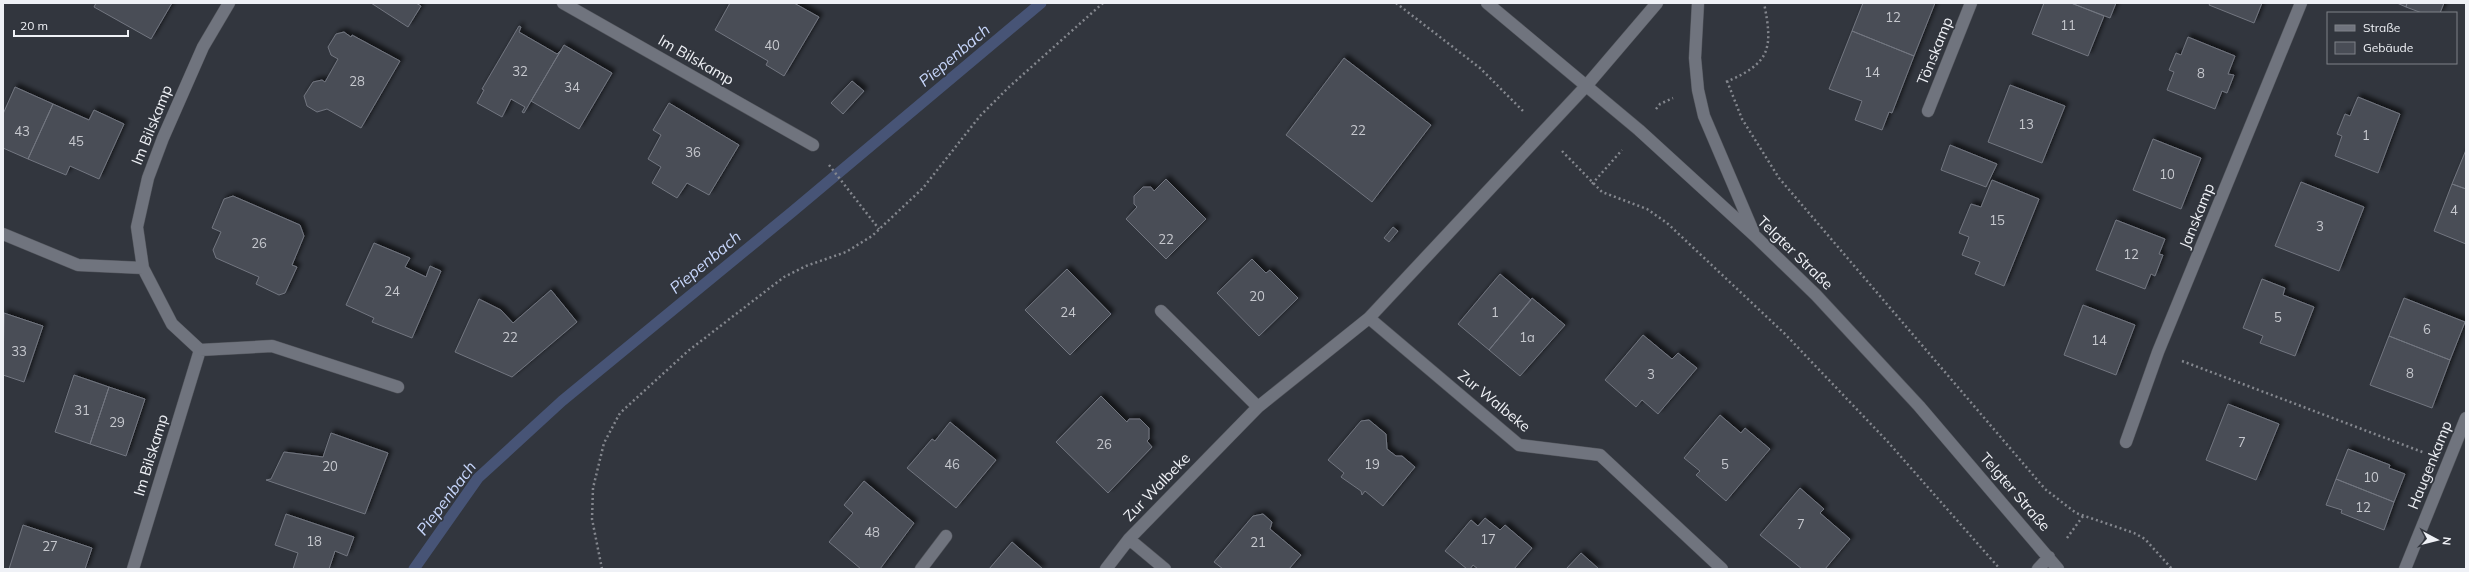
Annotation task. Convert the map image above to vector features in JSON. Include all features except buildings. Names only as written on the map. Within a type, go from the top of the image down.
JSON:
[{"type":"street","name":"Im Bilskamp","points":[[133,569],[200,350],[172,324],[143,268],[137,227],[148,178],[203,47],[229,3]]},
{"type":"street","name":"Im Bilskamp","points":[[563,3],[813,145]]},
{"type":"street","name":"Telgter Straße","points":[[1487,3],[1587,85],[1755,236],[1816,295],[1919,406],[2058,569]]},
{"type":"street","name":"Zur Walbeke","points":[[1106,569],[1129,539],[1258,406],[1369,318],[1587,85],[1657,3]]},
{"type":"street","points":[[1698,3],[1695,58],[1698,90],[1704,116],[1755,236]]},
{"type":"street","name":"Tönskamp","points":[[1928,111],[1971,3]]},
{"type":"street","name":"Janskamp","points":[[2126,442],[2158,352],[2301,3]]},
{"type":"street","points":[[3,234],[78,265],[143,268]]},
{"type":"street","points":[[1161,311],[1258,406]]},
{"type":"street","name":"Zur Walbeke","points":[[1369,318],[1519,445],[1600,455],[1722,569]]},
{"type":"street","points":[[200,350],[272,346],[398,387]]},
{"type":"street","name":"Haugenkamp","points":[[2405,569],[2466,418]]},
{"type":"street","points":[[921,569],[946,536]]},
{"type":"street","name":"Zur Walbeke","points":[[1129,539],[1165,569]]},
{"type":"street","points":[[2038,569],[2049,557]]},
{"type":"path","points":[[602,569],[592,519],[592,488],[604,443],[620,412],[688,351],[780,280],[806,266],[860,245],[879,229],[923,188],[990,107],[1103,3]]},
{"type":"path","points":[[1396,3],[1480,68],[1543,131],[1592,184],[1607,195],[1647,209],[1661,218],[1774,323],[1888,442],[2000,569]]},
{"type":"path","points":[[1764,3],[1769,37],[1764,56],[1757,64],[1727,82],[1742,119],[1779,178],[2046,489],[2076,513],[2134,533],[2145,539],[2172,569]]},
{"type":"path","points":[[813,145],[879,229]]},
{"type":"path","points":[[2158,352],[2449,462]]},
{"type":"waterway","name":"Piepenbach","points":[[414,569],[478,478],[562,401],[792,212],[1041,3]]}]
